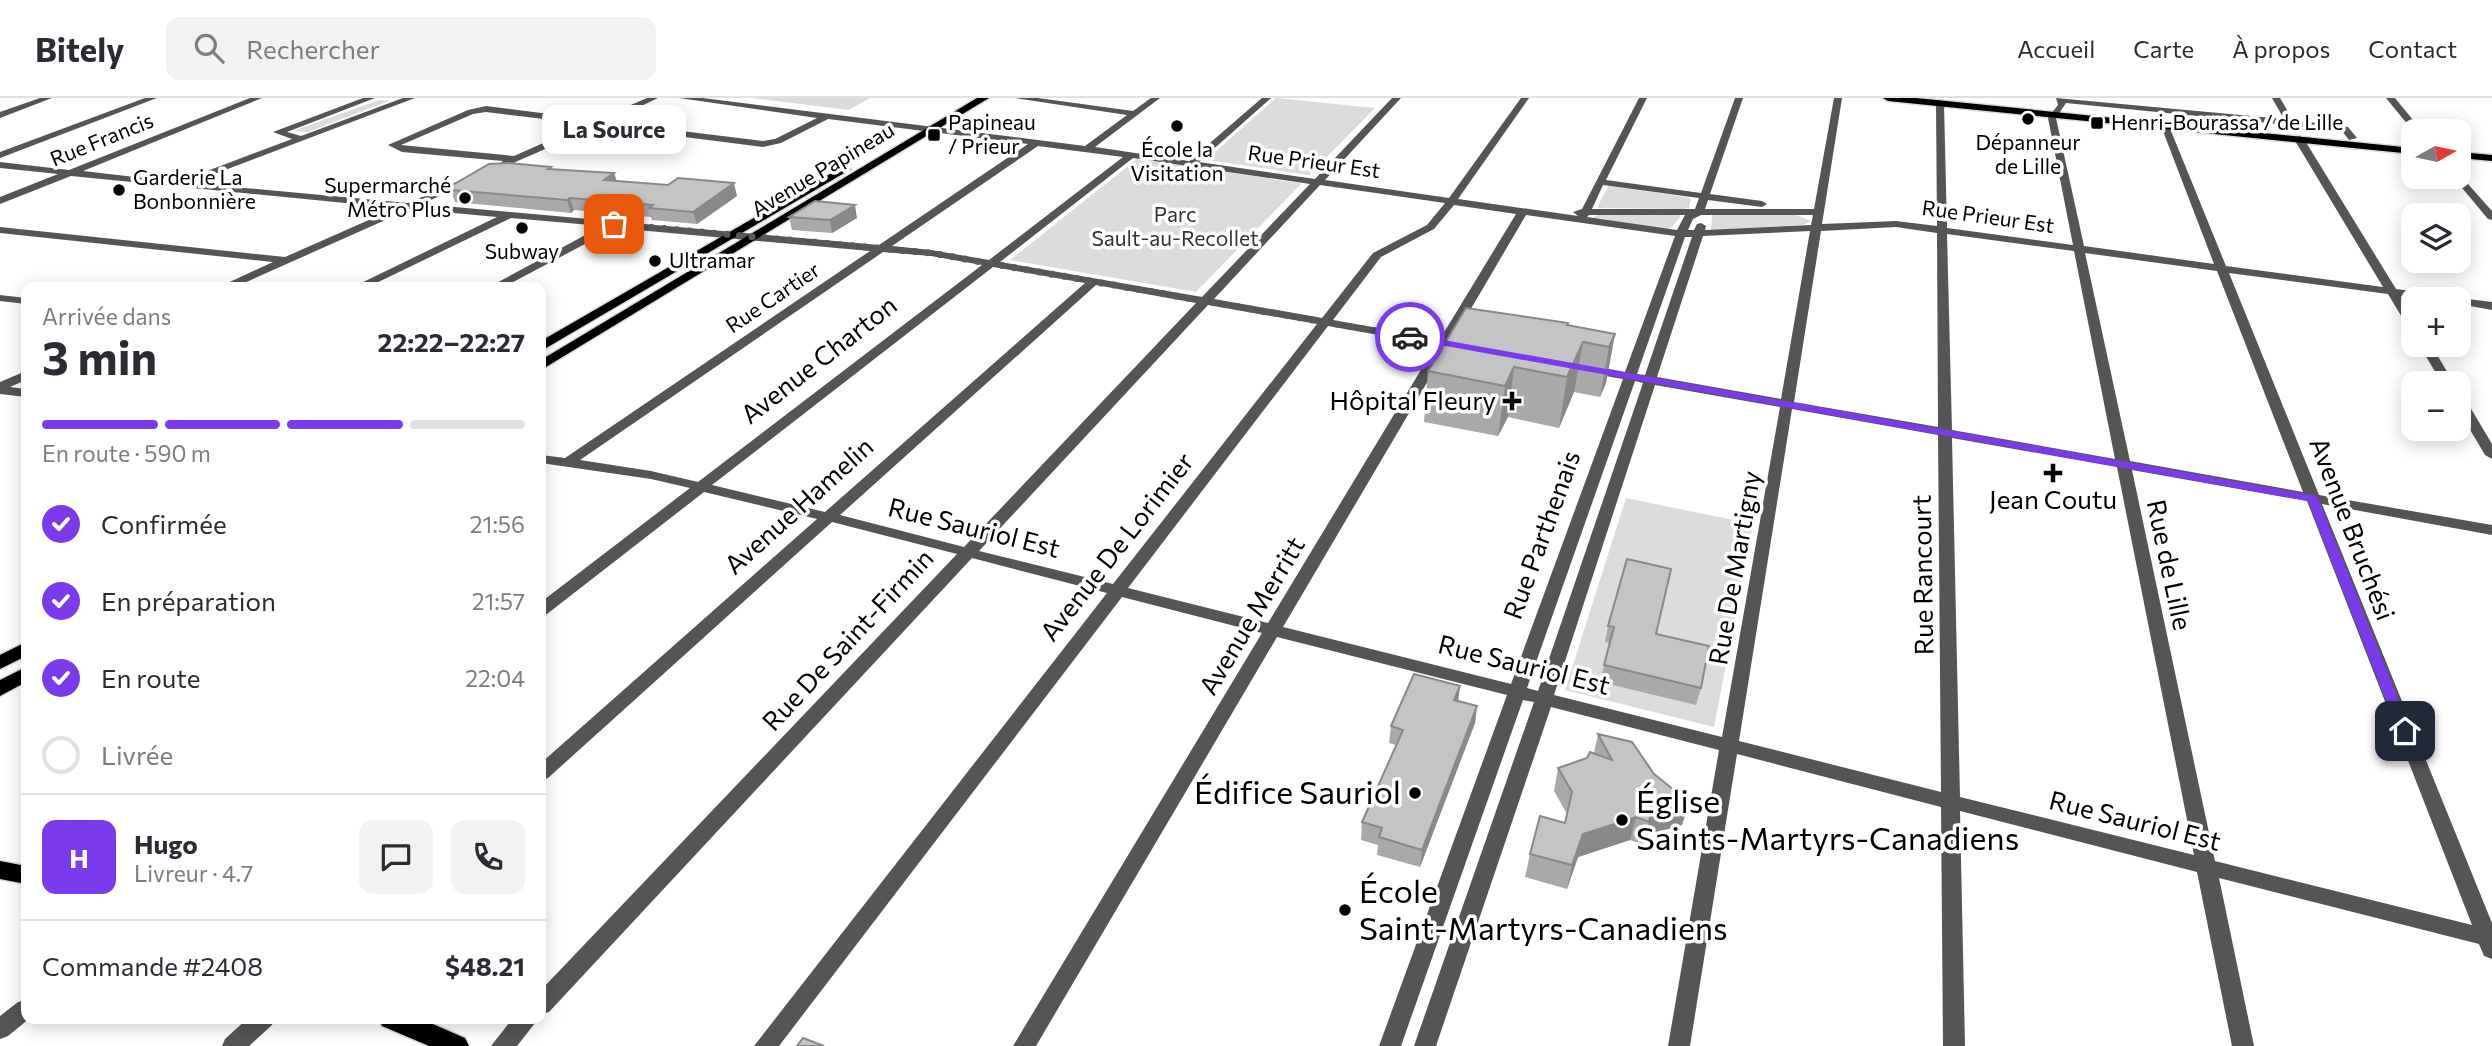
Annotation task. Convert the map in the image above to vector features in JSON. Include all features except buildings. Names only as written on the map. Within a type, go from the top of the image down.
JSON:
[{"type":"main road","name":"Avenue Papineau","points":[[546,344],[967,98]]},
{"type":"main road","name":"Avenue Papineau","points":[[546,363],[984,98]]},
{"type":"main road","points":[[1888,98],[2059,105],[2401,143]]},
{"type":"main road","points":[[1947,101],[2059,105]]},
{"type":"main road","points":[[2162,118],[2299,139],[2401,150]]},
{"type":"main road","points":[[2471,149],[2492,151]]},
{"type":"main road","points":[[2471,156],[2492,159]]},
{"type":"main road","points":[[0,663],[21,651]]},
{"type":"main road","points":[[0,689],[21,676]]},
{"type":"main road","points":[[0,870],[21,874]]},
{"type":"main road","points":[[405,1024],[456,1046]]},
{"type":"street","points":[[0,115],[48,98]]},
{"type":"street","points":[[0,155],[153,98]]},
{"type":"street","name":"Rue Francis","points":[[0,201],[258,98]]},
{"type":"street","points":[[302,138],[278,132],[371,98]]},
{"type":"street","points":[[496,167],[654,98]]},
{"type":"street","name":"Rue Prieur Est","points":[[683,98],[1037,142],[1523,211],[1584,216],[1681,234],[1819,219]]},
{"type":"street","points":[[1019,98],[1135,114]]},
{"type":"street","points":[[1087,149],[1156,98]]},
{"type":"street","points":[[1191,164],[1268,98]]},
{"type":"street","name":"Rue De Saint-Firmin","points":[[546,1000],[1397,98]]},
{"type":"street","name":"Avenue De Lorimier","points":[[765,1046],[1377,255],[1393,244],[1427,230],[1437,221],[1525,98]]},
{"type":"street","points":[[1584,216],[1643,98]]},
{"type":"street","name":"Rue Parthenais","points":[[1390,1046],[1628,376],[1681,234],[1689,217],[1699,212],[1706,196],[1739,98]]},
{"type":"street","name":"Rue De Martigny","points":[[1679,1046],[1838,98]]},
{"type":"street","name":"Avenue Bruchési","points":[[2154,98],[2490,942]]},
{"type":"street","points":[[2276,98],[2290,122]]},
{"type":"street","points":[[2390,98],[2408,119]]},
{"type":"street","points":[[179,184],[405,99]]},
{"type":"street","name":"Rue Rancourt","points":[[1947,101],[1942,230],[1954,1046]]},
{"type":"street","points":[[2059,105],[2162,118],[2290,122],[2341,127],[2352,138]]},
{"type":"street","name":"Rue de Lille","points":[[2059,105],[2052,118],[2243,1046]]},
{"type":"street","points":[[515,159],[402,149],[393,145],[484,109],[762,144],[778,141],[827,116]]},
{"type":"street","points":[[2299,139],[2401,306]]},
{"type":"street","name":"Rue Cartier","points":[[567,463],[1037,142]]},
{"type":"street","name":"Avenue Charton","points":[[546,606],[1132,155]]},
{"type":"street","points":[[0,165],[179,184],[882,248],[992,262],[1486,351]]},
{"type":"street","points":[[236,282],[484,173]]},
{"type":"street","name":"Rue Prieur Est","points":[[1600,182],[1706,196],[1819,219]]},
{"type":"street","points":[[2468,189],[2492,217]]},
{"type":"street","name":"Avenue Merritt","points":[[1024,1046],[1395,421],[1523,211]]},
{"type":"street","name":"Rue Prieur Est","points":[[1584,216],[1699,212],[1896,224],[2401,293]]},
{"type":"street","name":"Rue Parthenais","points":[[1425,1046],[1545,697],[1699,233],[1704,217],[1699,212]]},
{"type":"street","points":[[369,282],[510,214]]},
{"type":"street","points":[[504,282],[614,224]]},
{"type":"street","points":[[0,230],[286,260]]},
{"type":"street","name":"Avenue Hamelin","points":[[546,769],[1094,281]]},
{"type":"street","points":[[0,298],[21,300]]},
{"type":"street","points":[[2471,303],[2492,306]]},
{"type":"street","points":[[1575,367],[2492,530]]},
{"type":"street","points":[[0,388],[21,378]]},
{"type":"street","points":[[0,388],[21,392]]},
{"type":"street","points":[[1619,405],[1640,409]]},
{"type":"street","points":[[2471,420],[2492,455]]},
{"type":"street","name":"Rue Parthenais","points":[[1606,439],[1629,443]]},
{"type":"street","name":"Rue Sauriol Est","points":[[546,460],[651,475],[828,517],[1730,744],[2490,942]]},
{"type":"street","points":[[0,1029],[21,1013]]},
{"type":"street","points":[[233,1046],[257,1024]]},
{"type":"street","points":[[502,1046],[522,1024]]},
{"type":"green space","points":[[753,98],[870,98],[849,110]]},
{"type":"green space","name":"Parc Sault-au-Recollet","points":[[1276,98],[1375,108],[1309,175],[1206,160]]},
{"type":"green space","points":[[379,100],[389,101],[308,132],[293,131]]},
{"type":"green space","name":"Parc Sault-au-Recollet","points":[[1137,159],[1301,184],[1196,292],[1010,260]]},
{"type":"green space","points":[[1608,186],[1691,199],[1689,208],[1683,209],[1599,208]]},
{"type":"green space","points":[[1599,214],[1681,216],[1671,228],[1664,229],[1593,218]]},
{"type":"green space","points":[[1712,215],[1796,215],[1811,221],[1803,225],[1711,230]]},
{"type":"green space","points":[[1626,498],[1753,524],[1714,727],[1565,690]]},
{"type":"way so far","points":[[614,224],[870,247],[981,260],[1410,337]]},
{"type":"place","name":"Dépanneur de Lille","points":[[2028,119]]},
{"type":"place","name":"Henri-Bourassa / de Lille","points":[[2097,123]]},
{"type":"place","name":"École la Visitation","points":[[1177,126]]},
{"type":"place","name":"Papineau / Prieur","points":[[934,135]]},
{"type":"place","name":"Garderie La Bonbonnière","points":[[119,190]]},
{"type":"place","name":"Supermarché Métro Plus","points":[[465,198]]},
{"type":"place","name":"La Source","points":[[614,224]]},
{"type":"place","name":"Subway","points":[[522,228]]},
{"type":"place","name":"Ultramar","points":[[655,261]]},
{"type":"place","name":"Hôpital Fleury","points":[[1512,401]]},
{"type":"place","name":"Jean Coutu","points":[[2053,473]]},
{"type":"place","name":"Édifice Sauriol","points":[[1415,793]]},
{"type":"place","name":"Église Saints-Martyrs-Canadiens","points":[[1622,820]]},
{"type":"place","name":"École Saint-Martyrs-Canadiens","points":[[1345,910]]},
{"type":"route","points":[[1410,337],[2313,498],[2405,731]]}]
